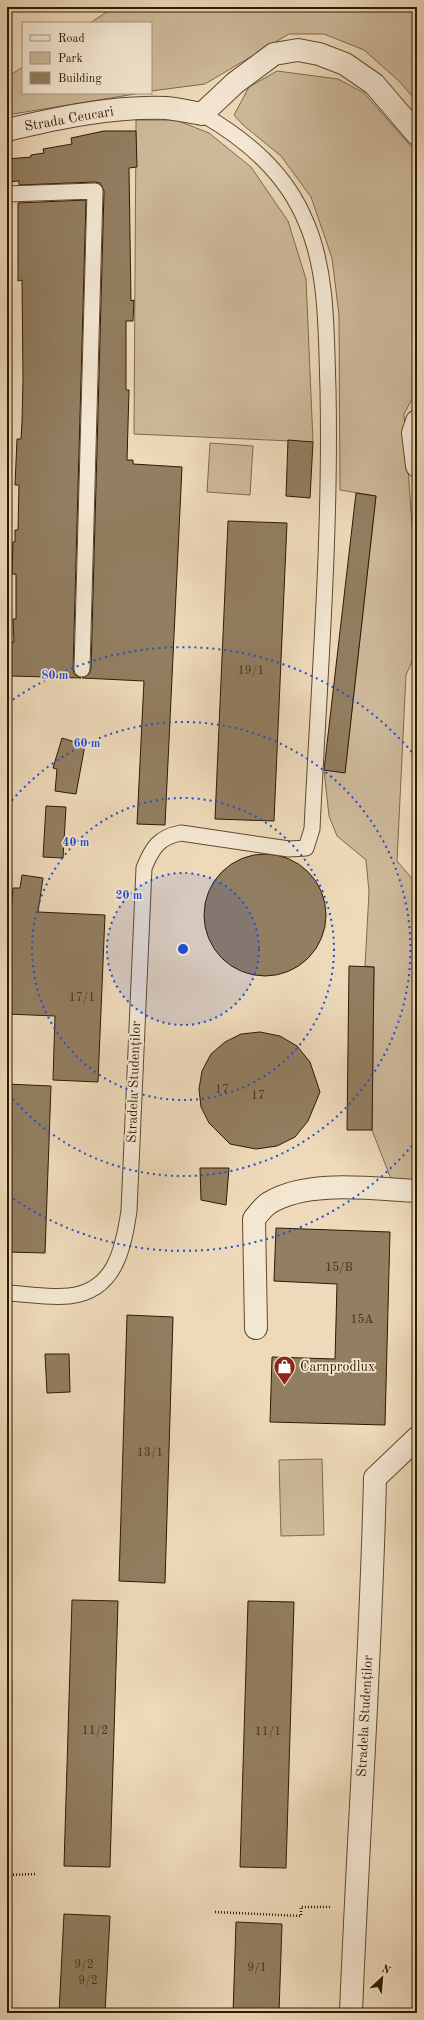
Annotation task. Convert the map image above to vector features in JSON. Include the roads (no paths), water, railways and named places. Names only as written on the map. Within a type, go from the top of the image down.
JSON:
[{"type":"street","points":[[202,114],[235,83],[274,54],[298,50],[319,54],[345,64],[374,84],[417,134]]},
{"type":"street","name":"Strada Ceucari","points":[[7,130],[81,115],[134,109],[166,108],[202,114]]},
{"type":"street","points":[[417,422],[413,433],[417,466]]},
{"type":"street","points":[[256,1328],[254,1219],[268,1204],[288,1195],[318,1188],[354,1187],[417,1191]]},
{"type":"street","name":"Stradela Studenților","points":[[351,2013],[355,1907],[373,1571],[375,1478],[417,1438]]},
{"type":"lane","name":"Stradela Studenților","points":[[7,1293],[67,1296],[84,1294],[97,1288],[116,1266],[125,1240],[129,1211],[144,868],[151,850],[168,836],[181,833],[289,849],[306,848],[312,829],[330,468],[327,363],[322,276],[315,246],[293,194],[272,168],[246,143],[202,114]]},
{"type":"lane","points":[[7,194],[95,191],[82,669]]},
{"type":"place","name":"Carnprodlux","points":[[285,1386]]}]
